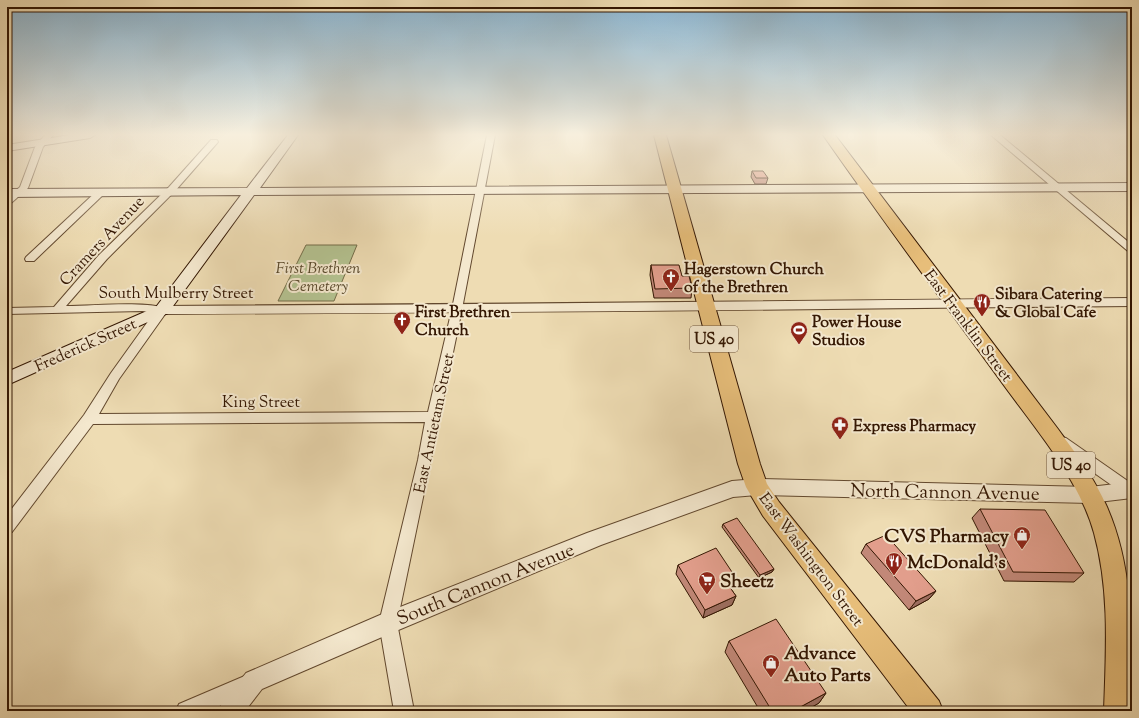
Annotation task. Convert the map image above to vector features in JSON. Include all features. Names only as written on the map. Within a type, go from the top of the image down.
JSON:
[{"type":"main road","points":[[162,310],[269,169]]},
{"type":"main road","name":"East Washington Street","points":[[669,169],[749,464],[758,487],[771,509],[819,572],[929,711]]},
{"type":"main road","name":"East Franklin Street","points":[[854,169],[1051,435]]},
{"type":"main road","points":[[13,193],[1132,187]]},
{"type":"main road","name":"Frederick Street","points":[[7,379],[162,310]]},
{"type":"main road","name":"US 40","points":[[1051,435],[1090,495],[1108,540],[1116,576],[1119,622],[1118,711]]},
{"type":"street","points":[[7,202],[13,193],[24,188],[31,169]]},
{"type":"street","name":"Cramers Avenue","points":[[57,310],[103,257],[167,192],[172,189],[190,169]]},
{"type":"street","name":"East Antietam Street","points":[[404,711],[388,623],[457,309],[484,169]]},
{"type":"street","points":[[1035,169],[1132,250]]},
{"type":"street","points":[[30,259],[101,192]]},
{"type":"street","name":"South Mulberry Street","points":[[7,311],[142,308],[162,310],[457,309],[953,302],[1132,302]]},
{"type":"street","points":[[7,527],[89,419],[114,376],[162,310]]},
{"type":"street","name":"King Street","points":[[89,419],[433,417]]},
{"type":"street","name":"East Franklin Street","points":[[1051,435],[1131,490]]},
{"type":"street","name":"North Cannon Avenue","points":[[758,487],[1090,495],[1131,490]]},
{"type":"street","name":"South Cannon Avenue","points":[[230,711],[254,681],[388,623],[594,539],[732,489],[758,487]]},
{"type":"street","points":[[186,711],[254,681]]},
{"type":"green space","name":"First Brethren Cemetery","points":[[306,245],[357,245],[334,301],[278,301]]},
{"type":"building","points":[[752,171],[763,171],[768,178],[756,178]]},
{"type":"building","points":[[651,265],[679,265],[682,276],[689,276],[692,288],[655,289]]},
{"type":"building","name":"CVS Pharmacy","points":[[980,509],[1045,510],[1084,573],[1013,572]]},
{"type":"building","name":"Sheetz","points":[[737,518],[774,569],[760,575],[723,524]]},
{"type":"building","points":[[886,535],[936,591],[916,601],[866,544]]},
{"type":"building","name":"Sheetz","points":[[716,548],[732,572],[722,576],[736,596],[705,610],[678,565]]},
{"type":"building","name":"Advance Auto Parts","points":[[776,619],[826,693],[793,711],[772,711],[729,641]]},
{"type":"place","name":"Hagerstown Church of the Brethren","points":[[671,292]]},
{"type":"place","name":"Sibara Catering & Global Cafe","points":[[982,317]]},
{"type":"place","name":"First Brethren Church","points":[[402,335]]},
{"type":"place","name":"Power House Studios","points":[[799,345]]},
{"type":"place","name":"Express Pharmacy","points":[[840,440]]},
{"type":"place","name":"CVS Pharmacy","points":[[1022,550]]},
{"type":"place","name":"McDonald's","points":[[894,576]]},
{"type":"place","name":"Sheetz","points":[[707,595]]},
{"type":"place","name":"Advance Auto Parts","points":[[771,678]]}]
